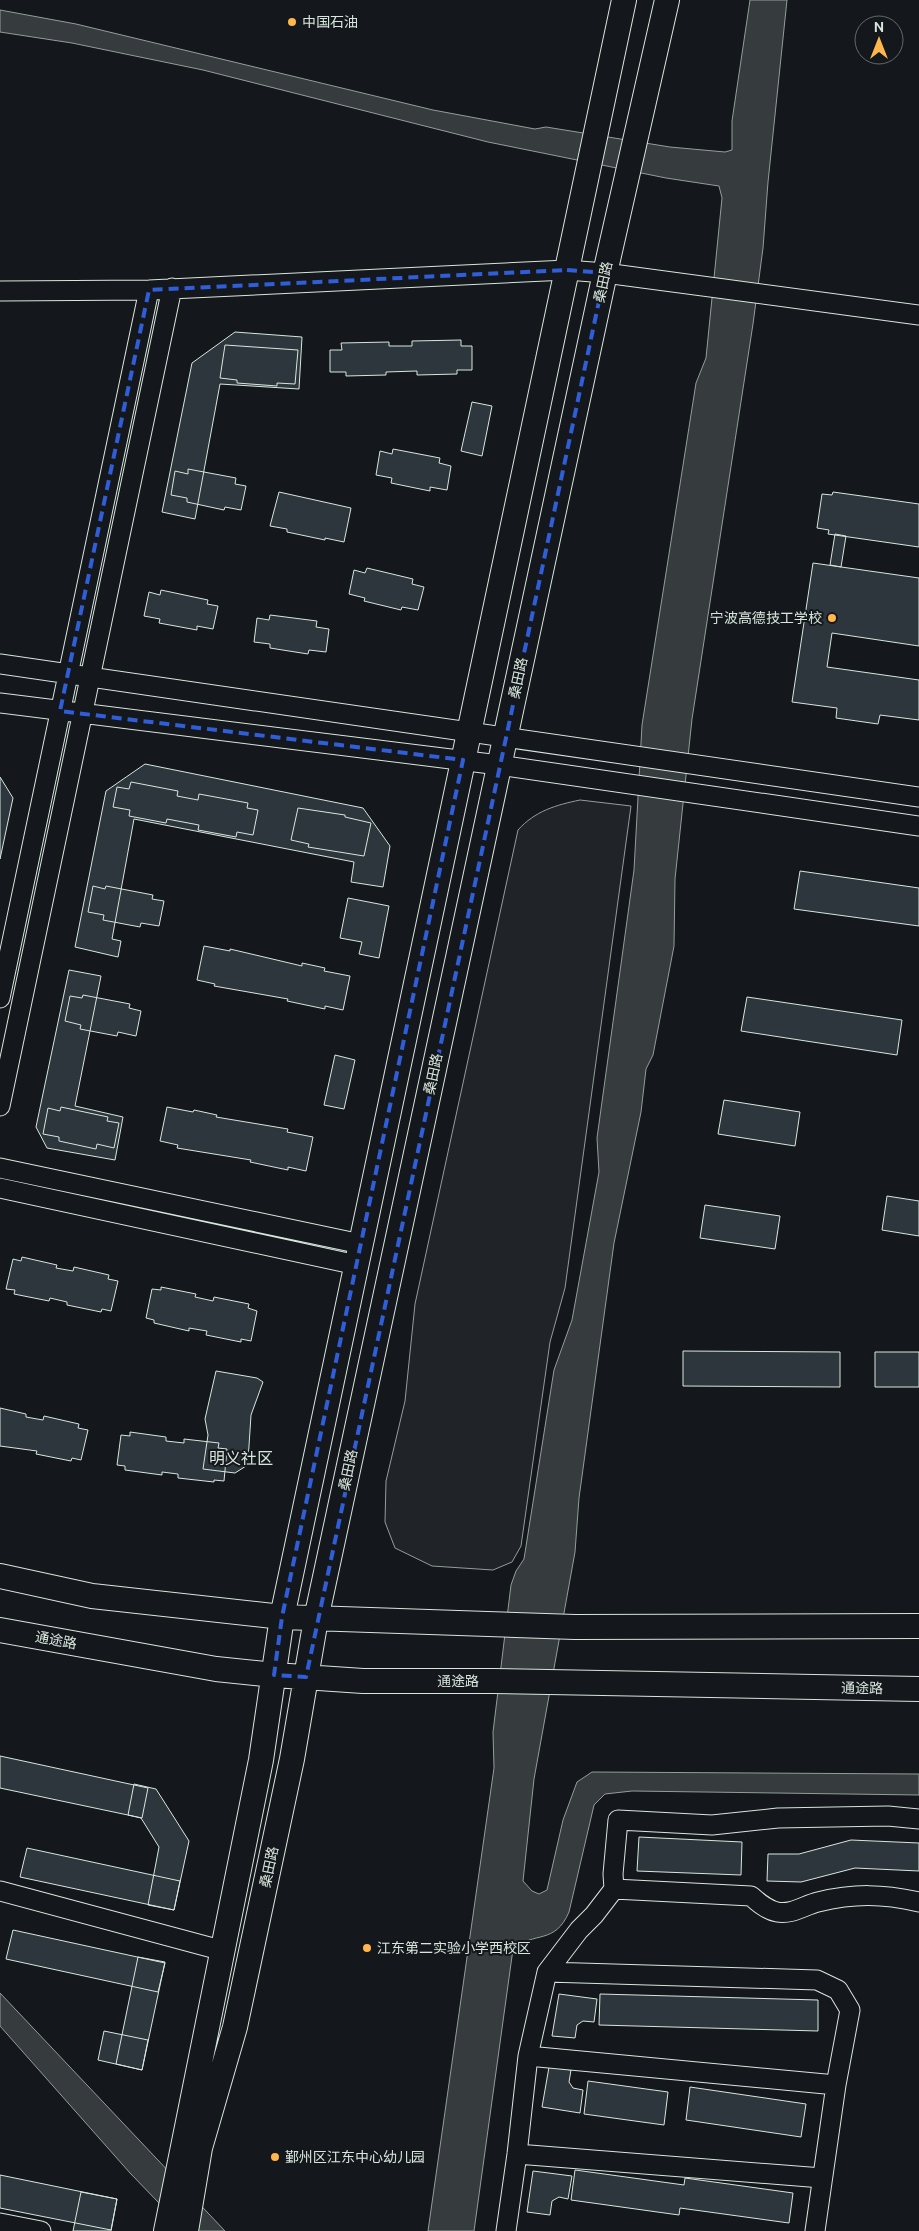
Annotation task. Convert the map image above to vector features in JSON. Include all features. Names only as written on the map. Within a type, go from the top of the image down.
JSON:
[{"type":"main road","name":"桑田路","points":[[192,2146],[224,1951],[261,1760],[282,1617],[624,0]]},
{"type":"main road","name":"桑田路","points":[[192,2146],[235,2027],[292,1759],[316,1619],[605,273],[666,0]]},
{"type":"main road","points":[[0,1576],[92,1596],[316,1619],[575,1627],[919,1626]]},
{"type":"main road","name":"通途路","points":[[0,1630],[216,1669],[363,1681],[493,1681],[919,1689]]},
{"type":"main road","points":[[166,2231],[192,2146]]},
{"type":"main road","points":[[186,2231],[192,2146]]},
{"type":"street","points":[[0,291],[150,290],[567,270],[605,273],[919,315]]},
{"type":"street","points":[[0,1106],[172,288]]},
{"type":"street","points":[[0,998],[67,674],[150,290]]},
{"type":"street","points":[[0,664],[919,797]]},
{"type":"street","points":[[0,703],[463,760],[919,826]]},
{"type":"street","points":[[0,1168],[359,1255]]},
{"type":"street","points":[[0,1188],[359,1255]]},
{"type":"street","points":[[506,2231],[528,2056],[547,1972],[614,1889],[613,1874],[618,1820],[712,1825],[778,1818],[888,1816],[919,1820]]},
{"type":"street","points":[[614,1889],[751,1896],[763,1906],[778,1912],[799,1910],[823,1901],[854,1896],[888,1895],[919,1902]]},
{"type":"street","points":[[0,1891],[224,1951]]},
{"type":"street","points":[[547,1972],[817,1980],[838,1990],[850,2010],[836,2085],[815,2231]]},
{"type":"street","points":[[528,2056],[836,2085]]},
{"type":"street","points":[[517,2154],[822,2178]]},
{"type":"street","points":[[0,2223],[41,2231]]},
{"type":"highlighted area","points":[[567,270],[605,273],[306,1677],[274,1675],[282,1617],[463,760],[60,711],[149,290]]},
{"type":"shaded area","points":[[750,0],[787,0],[763,248],[692,719],[675,879],[674,946],[653,1055],[646,1069],[641,1112],[614,1243],[579,1498],[575,1552],[534,1779],[523,1881],[532,1891],[539,1894],[547,1890],[563,1820],[577,1782],[592,1772],[919,1774],[919,1795],[632,1791],[605,1794],[594,1805],[569,1912],[557,1929],[551,1933],[529,1940],[513,1949],[474,2231],[428,2231],[494,1768],[493,1732],[511,1585],[516,1571],[524,1559],[554,1370],[572,1320],[599,1172],[597,1138],[634,870],[642,725],[696,383],[706,358],[722,198],[719,186],[666,178],[488,142],[203,70],[72,43],[0,32],[0,10],[76,24],[433,110],[535,129],[546,127],[670,147],[725,152],[732,150],[732,121]]},
{"type":"shaded area","points":[[580,800],[631,806],[565,1288],[550,1342],[521,1546],[512,1562],[493,1570],[432,1566],[395,1548],[385,1522],[386,1481],[405,1401],[415,1304],[518,830],[539,813]]},
{"type":"shaded area","points":[[0,1993],[225,2231],[186,2231],[130,2173],[0,2026]]},
{"type":"building","points":[[235,332],[302,337],[299,389],[220,384],[195,519],[162,512],[192,363]]},
{"type":"building","points":[[461,340],[461,346],[472,346],[472,370],[457,370],[457,374],[417,375],[417,371],[386,372],[386,375],[346,376],[346,372],[330,372],[330,350],[342,350],[341,343],[389,342],[389,346],[412,346],[412,341]]},
{"type":"building","points":[[225,345],[298,350],[295,384],[277,383],[277,386],[237,383],[237,380],[220,378]]},
{"type":"building","points":[[472,402],[492,406],[482,456],[461,451]]},
{"type":"building","points":[[393,449],[440,458],[439,463],[451,466],[447,490],[430,487],[430,491],[391,483],[392,478],[376,475],[380,451],[392,454]]},
{"type":"building","points":[[188,469],[236,478],[235,484],[246,486],[241,510],[225,507],[224,510],[187,502],[187,498],[171,495],[175,471],[188,474]]},
{"type":"building","points":[[279,492],[351,508],[344,542],[287,532],[287,529],[270,526]]},
{"type":"building","points":[[833,492],[919,504],[919,547],[828,534],[829,530],[817,528],[822,494],[832,495]]},
{"type":"building","points":[[835,534],[846,536],[841,567],[830,565]]},
{"type":"building","points":[[813,563],[919,578],[919,646],[832,633],[827,667],[919,680],[919,720],[880,715],[878,724],[836,718],[837,708],[792,702]]},
{"type":"building","points":[[367,568],[413,579],[412,584],[424,587],[418,610],[402,607],[401,610],[364,601],[365,598],[349,594],[354,570],[365,573]]},
{"type":"building","points":[[161,590],[208,600],[207,604],[218,606],[213,629],[197,626],[197,630],[159,623],[160,619],[144,616],[149,592],[160,595]]},
{"type":"building","points":[[270,615],[317,621],[316,627],[329,629],[326,652],[309,650],[308,654],[270,648],[270,644],[254,642],[257,618],[269,620]]},
{"type":"building","points":[[145,764],[363,808],[390,846],[383,887],[351,882],[354,862],[134,819],[112,939],[121,941],[118,957],[75,947],[106,791]]},
{"type":"building","points":[[0,777],[13,798],[0,859]]},
{"type":"building","points":[[131,782],[178,791],[177,796],[198,800],[199,794],[248,803],[247,808],[258,810],[253,835],[237,832],[236,837],[198,830],[199,825],[167,819],[166,823],[129,816],[130,810],[113,807],[117,787],[129,789]]},
{"type":"building","points":[[298,808],[345,815],[345,817],[371,823],[364,856],[308,847],[309,844],[291,840]]},
{"type":"building","points":[[800,871],[919,888],[919,926],[794,909]]},
{"type":"building","points":[[93,886],[105,889],[106,886],[153,895],[152,899],[164,901],[159,926],[141,923],[140,927],[103,920],[104,915],[88,912]]},
{"type":"building","points":[[348,898],[389,906],[379,958],[359,954],[362,942],[340,938]]},
{"type":"building","points":[[204,946],[230,951],[230,949],[302,966],[302,963],[325,968],[324,971],[350,976],[343,1010],[325,1006],[325,1009],[287,1001],[288,999],[214,986],[215,984],[197,980]]},
{"type":"building","points":[[69,970],[101,976],[75,1106],[123,1117],[115,1160],[47,1148],[36,1127]]},
{"type":"building","points":[[83,995],[130,1004],[129,1008],[141,1011],[136,1036],[118,1032],[117,1036],[80,1029],[81,1025],[65,1021],[70,996],[82,998]]},
{"type":"building","points":[[747,997],[902,1020],[897,1055],[741,1031]]},
{"type":"building","points":[[335,1055],[355,1060],[344,1109],[324,1105]]},
{"type":"building","points":[[724,1100],[800,1112],[795,1146],[718,1134]]},
{"type":"building","points":[[61,1107],[108,1117],[107,1121],[119,1123],[114,1148],[97,1144],[96,1149],[59,1141],[59,1137],[43,1134],[48,1108],[60,1111]]},
{"type":"building","points":[[167,1107],[193,1112],[194,1110],[217,1115],[216,1117],[288,1129],[287,1132],[313,1137],[306,1171],[288,1167],[288,1170],[250,1162],[251,1160],[177,1148],[178,1145],[160,1141]]},
{"type":"building","points":[[887,1196],[919,1201],[919,1236],[882,1230]]},
{"type":"building","points":[[705,1205],[780,1216],[775,1249],[700,1238]]},
{"type":"building","points":[[22,1257],[57,1265],[56,1268],[73,1271],[74,1267],[109,1275],[108,1279],[118,1281],[111,1311],[102,1309],[101,1312],[67,1305],[67,1302],[50,1298],[49,1301],[14,1294],[15,1290],[6,1289],[13,1259],[21,1261]]},
{"type":"building","points":[[161,1287],[196,1294],[195,1297],[213,1301],[214,1297],[249,1304],[248,1308],[257,1311],[251,1341],[241,1339],[241,1342],[206,1335],[207,1331],[189,1328],[189,1331],[154,1323],[154,1320],[146,1318],[152,1289],[161,1290]]},
{"type":"building","points":[[683,1351],[840,1352],[840,1387],[683,1386]]},
{"type":"building","points":[[875,1352],[919,1352],[919,1387],[875,1387]]},
{"type":"building","points":[[216,1371],[257,1378],[263,1382],[251,1415],[248,1461],[246,1466],[235,1473],[203,1469],[208,1435],[205,1419]]},
{"type":"building","points":[[0,1408],[26,1414],[26,1417],[43,1420],[44,1416],[79,1424],[78,1428],[88,1430],[81,1460],[72,1458],[71,1461],[36,1454],[37,1451],[0,1446]]},
{"type":"building","points":[[130,1432],[166,1437],[166,1441],[184,1443],[184,1439],[219,1443],[218,1448],[227,1449],[224,1481],[214,1480],[214,1482],[178,1478],[178,1474],[162,1472],[162,1475],[125,1470],[125,1466],[117,1465],[121,1435],[130,1436]]},
{"type":"building","points":[[0,1756],[148,1788],[142,1818],[0,1788]]},
{"type":"building","points":[[134,1784],[156,1789],[189,1841],[174,1910],[148,1905],[159,1847],[141,1818],[128,1815]]},
{"type":"building","points":[[639,1837],[742,1842],[741,1875],[637,1871]]},
{"type":"building","points":[[851,1840],[919,1843],[919,1871],[855,1868],[801,1882],[767,1881],[768,1854],[799,1854]]},
{"type":"building","points":[[27,1848],[180,1881],[174,1910],[20,1877]]},
{"type":"building","points":[[13,1930],[165,1963],[158,1992],[6,1959]]},
{"type":"building","points":[[138,1957],[165,1962],[142,2070],[116,2064]]},
{"type":"building","points":[[559,1994],[597,1999],[594,2022],[583,2021],[577,2025],[575,2038],[552,2036]]},
{"type":"building","points":[[600,1994],[818,2000],[818,2031],[599,2025]]},
{"type":"building","points":[[104,2031],[148,2040],[142,2070],[98,2060]]},
{"type":"building","points":[[549,2067],[571,2070],[569,2082],[573,2088],[583,2090],[580,2113],[542,2107]]},
{"type":"building","points":[[588,2081],[668,2092],[664,2125],[584,2114]]},
{"type":"building","points":[[690,2087],[806,2104],[801,2137],[686,2120]]},
{"type":"building","points":[[575,2170],[684,2185],[685,2178],[793,2193],[789,2223],[680,2208],[679,2215],[571,2200]]},
{"type":"building","points":[[533,2171],[572,2176],[568,2199],[559,2197],[552,2201],[550,2215],[527,2212]]},
{"type":"building","points":[[0,2175],[117,2199],[111,2230],[0,2208]]},
{"type":"building","points":[[81,2192],[117,2199],[111,2231],[73,2231]]},
{"type":"place","name":"中国石油","points":[[292,22]]},
{"type":"place","name":"宁波高德技工学校","points":[[832,618]]},
{"type":"place","name":"江东第二实验小学西校区","points":[[367,1948]]},
{"type":"place","name":"鄞州区江东中心幼儿园","points":[[275,2157]]},
{"type":"district","name":"明义社区","points":[[241,1458]]}]
